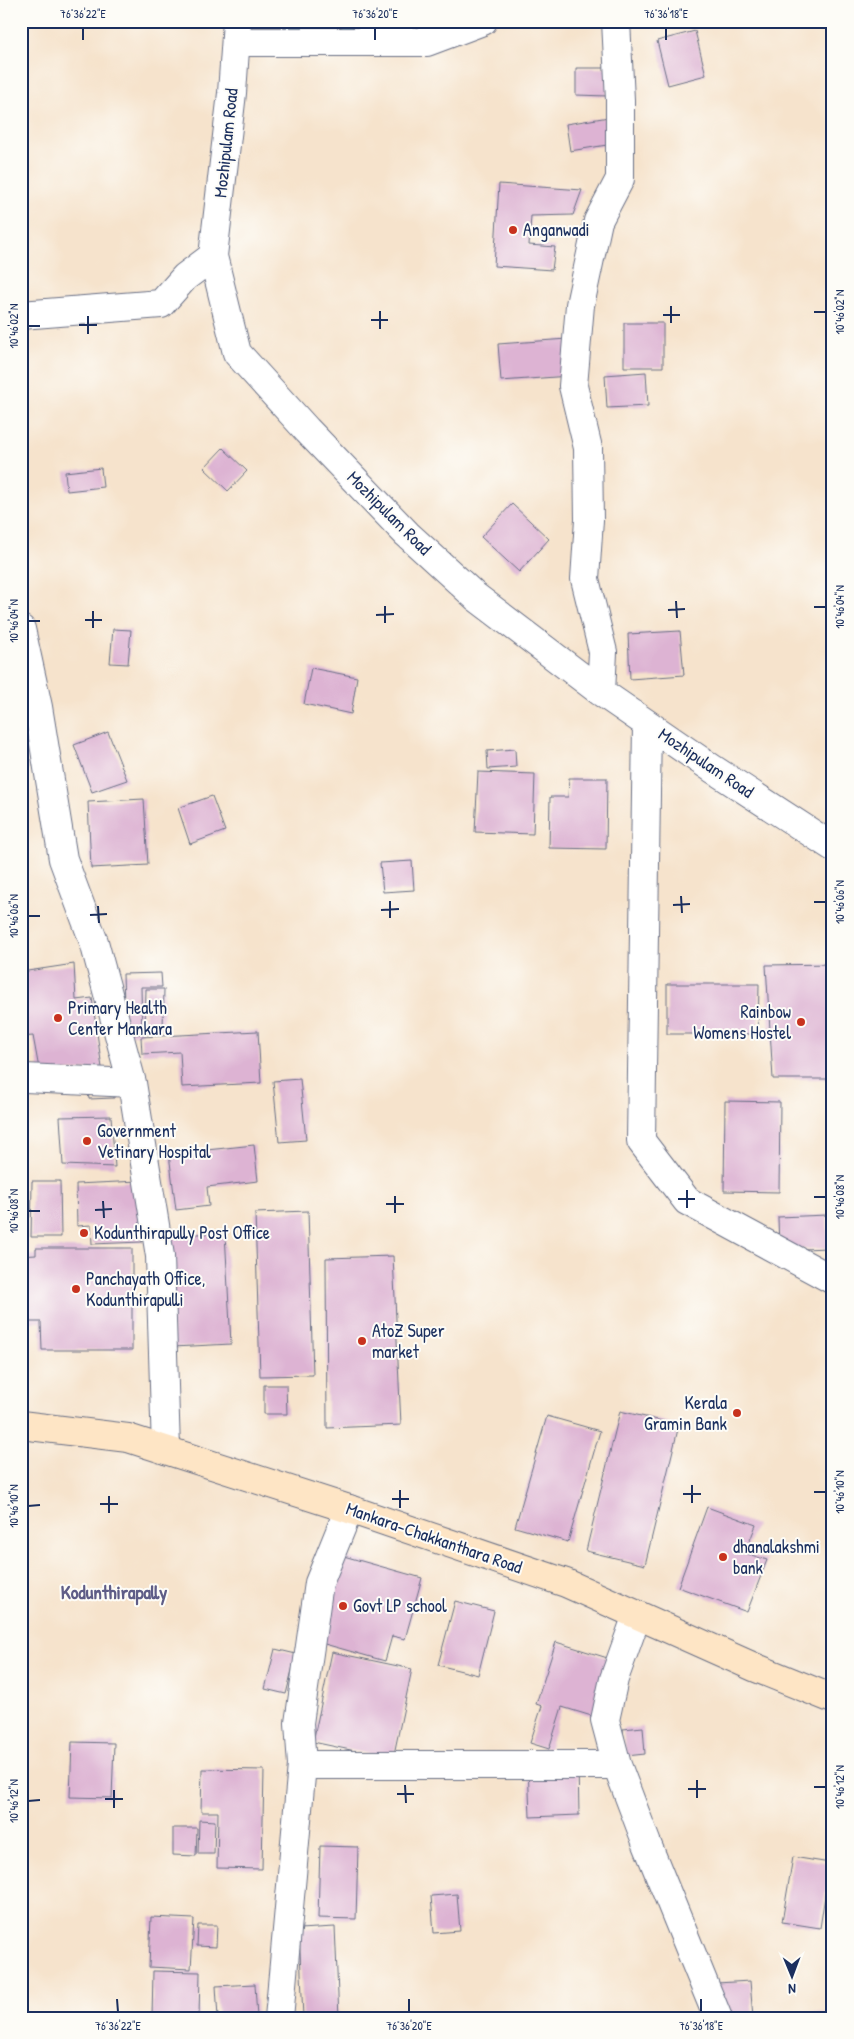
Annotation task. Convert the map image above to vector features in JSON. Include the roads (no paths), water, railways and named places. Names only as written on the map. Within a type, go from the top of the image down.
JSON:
[{"type":"main road","name":"Mankara-Chakkanthara Road","points":[[21,1425],[128,1438],[349,1509],[566,1583],[754,1667],[833,1699]]},
{"type":"street","points":[[236,32],[427,42],[483,21]]},
{"type":"street","points":[[601,692],[603,652],[584,579],[589,520],[588,448],[573,386],[580,305],[598,221],[620,179],[620,100],[616,21]]},
{"type":"street","name":"Mozhipulam Road","points":[[236,32],[227,141],[212,256],[237,354],[407,534],[476,597],[601,692],[713,769],[833,847]]},
{"type":"street","points":[[21,315],[161,304],[185,277],[212,256]]},
{"type":"street","points":[[21,629],[38,707],[64,859],[94,942],[132,1083],[160,1256],[166,1450]]},
{"type":"street","points":[[648,724],[640,1141],[687,1201],[833,1280]]},
{"type":"street","points":[[21,1076],[25,1078],[132,1083]]},
{"type":"street","points":[[279,2018],[302,1765],[299,1723],[319,1583],[349,1509]]},
{"type":"street","points":[[637,1615],[614,1679],[605,1720],[617,1765],[646,1844],[718,2018]]},
{"type":"street","points":[[302,1765],[617,1765]]},
{"type":"water","points":[[284,21],[459,21],[434,34],[286,35]]},
{"type":"place","name":"Anganwadi","points":[[513,230]]},
{"type":"place","name":"Primary Health Center Mankara","points":[[58,1018]]},
{"type":"place","name":"Rainbow Womens Hostel","points":[[801,1022]]},
{"type":"place","name":"Government Vetinary Hospital","points":[[87,1141]]},
{"type":"place","name":"Kodunthirapully Post Office","points":[[84,1233]]},
{"type":"place","name":"Panchayath Office, Kodunthirapulli","points":[[76,1289]]},
{"type":"place","name":"AtoZ Super market","points":[[362,1341]]},
{"type":"place","name":"Kerala Gramin Bank","points":[[737,1413]]},
{"type":"place","name":"dhanalakshmi bank","points":[[723,1557]]},
{"type":"place","name":"Govt LP school","points":[[343,1606]]},
{"type":"district","name":"Kodunthirapally","points":[[114,1592]]}]
